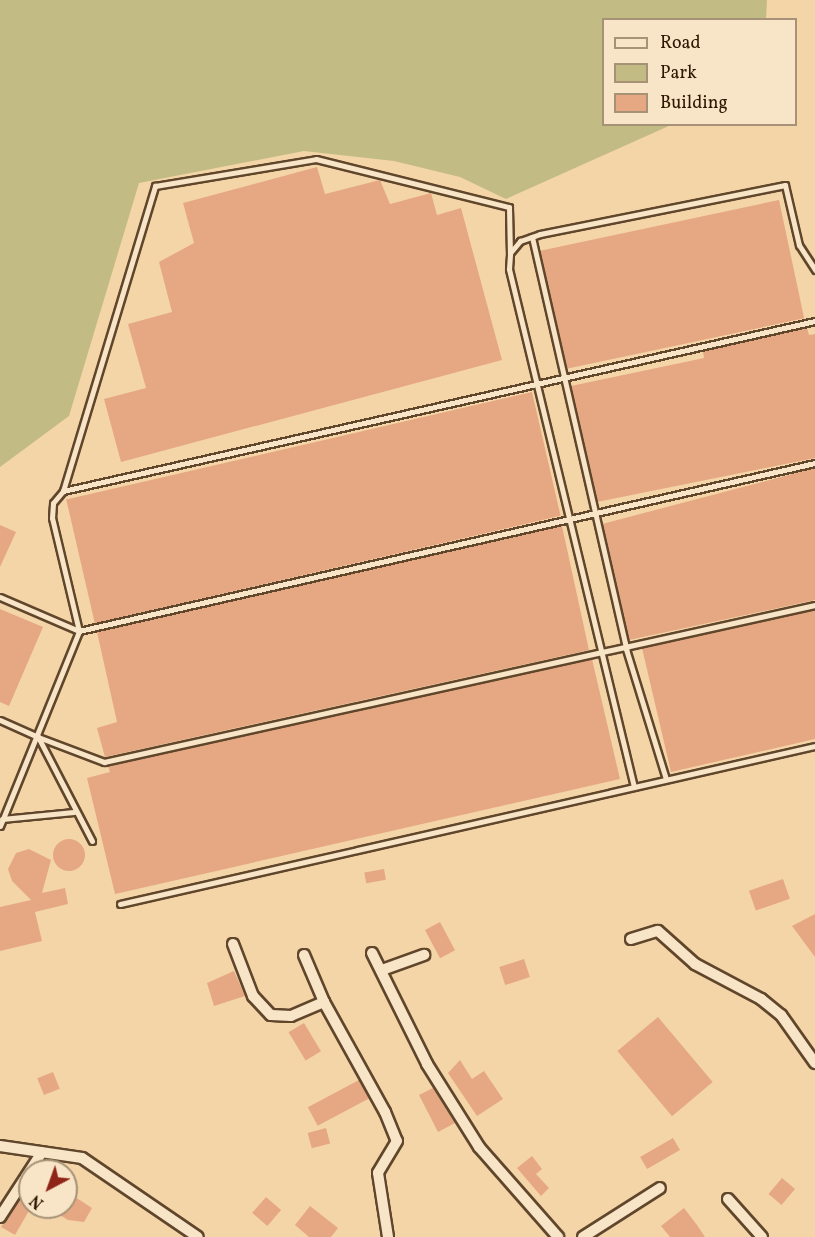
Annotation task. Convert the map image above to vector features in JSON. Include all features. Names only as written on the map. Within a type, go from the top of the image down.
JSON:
[{"type":"street","points":[[631,939],[658,931],[695,964],[760,999],[781,1015],[815,1063]]},
{"type":"street","points":[[233,944],[262,1009],[279,1018],[324,1002]]},
{"type":"street","points":[[372,953],[427,1064],[479,1147],[558,1237]]},
{"type":"street","points":[[304,955],[324,1002],[397,1141],[378,1173],[388,1237]]},
{"type":"street","points":[[382,970],[424,955]]},
{"type":"street","points":[[0,1146],[82,1158],[109,1171],[198,1237]]},
{"type":"street","points":[[0,1217],[42,1152]]},
{"type":"street","points":[[583,1237],[660,1188]]},
{"type":"street","points":[[728,1199],[762,1237]]},
{"type":"lane","points":[[1,822],[38,737],[79,631],[52,518],[53,503],[63,491],[154,186],[316,159],[509,207],[509,269],[572,520],[633,787]]},
{"type":"lane","points":[[510,253],[532,237],[785,185],[799,245],[815,270]]},
{"type":"lane","points":[[532,237],[593,514],[626,649],[666,779]]},
{"type":"lane","points":[[63,491],[537,380],[815,321]]},
{"type":"lane","points":[[0,597],[79,631],[815,463]]},
{"type":"lane","points":[[0,720],[104,762],[604,655],[815,605]]},
{"type":"lane","points":[[38,737],[74,812],[92,841]]},
{"type":"lane","points":[[120,904],[815,746]]},
{"type":"lane","points":[[1,822],[74,812]]},
{"type":"green space","points":[[0,0],[767,0],[766,18],[602,18],[602,126],[669,126],[506,199],[460,177],[394,161],[304,151],[139,183],[69,416],[0,467]]},
{"type":"building","points":[[317,167],[325,194],[380,180],[390,204],[431,193],[437,215],[461,208],[502,360],[121,462],[104,399],[146,388],[128,324],[172,312],[159,262],[194,243],[183,203]]},
{"type":"building","points":[[779,200],[804,318],[565,369],[540,251]]},
{"type":"building","points":[[807,328],[809,335],[815,334],[815,458],[597,502],[571,386],[704,358],[703,351]]},
{"type":"building","points":[[532,392],[561,516],[95,623],[66,500]]},
{"type":"building","points":[[815,468],[815,600],[629,640],[602,524]]},
{"type":"building","points":[[0,525],[16,532],[0,567]]},
{"type":"building","points":[[562,526],[589,650],[105,757],[97,728],[117,722],[97,632]]},
{"type":"building","points":[[0,609],[43,627],[9,706],[0,702]]},
{"type":"building","points":[[815,610],[815,739],[671,772],[642,648]]},
{"type":"building","points":[[592,659],[620,779],[115,894],[87,778],[110,772],[108,766]]},
{"type":"building","points":[[69,839],[80,844],[85,855],[80,866],[69,871],[58,866],[53,855],[58,844]]},
{"type":"building","points":[[29,849],[51,860],[42,893],[65,888],[68,904],[35,912],[42,941],[0,951],[0,907],[31,900],[12,881],[8,869],[16,853]]},
{"type":"building","points":[[384,869],[386,880],[366,883],[364,872]]},
{"type":"building","points":[[783,879],[790,899],[756,911],[749,891]]},
{"type":"building","points":[[815,914],[815,957],[792,926]]},
{"type":"building","points":[[440,922],[455,950],[440,958],[425,930]]},
{"type":"building","points":[[524,959],[530,977],[505,985],[499,967]]},
{"type":"building","points":[[234,971],[245,996],[214,1006],[207,983]]},
{"type":"building","points":[[658,1017],[713,1082],[672,1116],[617,1051]]},
{"type":"building","points":[[304,1023],[321,1051],[306,1061],[289,1032]]},
{"type":"building","points":[[460,1060],[472,1079],[484,1071],[503,1099],[477,1116],[448,1073]]},
{"type":"building","points":[[53,1072],[60,1089],[44,1095],[37,1078]]},
{"type":"building","points":[[359,1080],[369,1099],[318,1126],[308,1107]]},
{"type":"building","points":[[433,1088],[455,1123],[438,1132],[419,1095]]},
{"type":"building","points":[[326,1128],[330,1143],[312,1148],[308,1133]]},
{"type":"building","points":[[673,1138],[680,1150],[647,1169],[640,1157]]},
{"type":"building","points":[[532,1156],[542,1169],[536,1174],[549,1188],[541,1196],[517,1168]]},
{"type":"building","points":[[782,1178],[795,1189],[782,1205],[769,1194]]},
{"type":"building","points":[[266,1197],[281,1210],[267,1226],[252,1213]]},
{"type":"building","points":[[78,1199],[92,1208],[84,1222],[66,1219],[78,1219]]},
{"type":"building","points":[[18,1203],[18,1219],[24,1219],[15,1235],[1,1227]]},
{"type":"building","points":[[310,1206],[338,1228],[331,1237],[309,1237],[295,1225]]},
{"type":"building","points":[[684,1208],[705,1237],[670,1237],[661,1226]]}]
